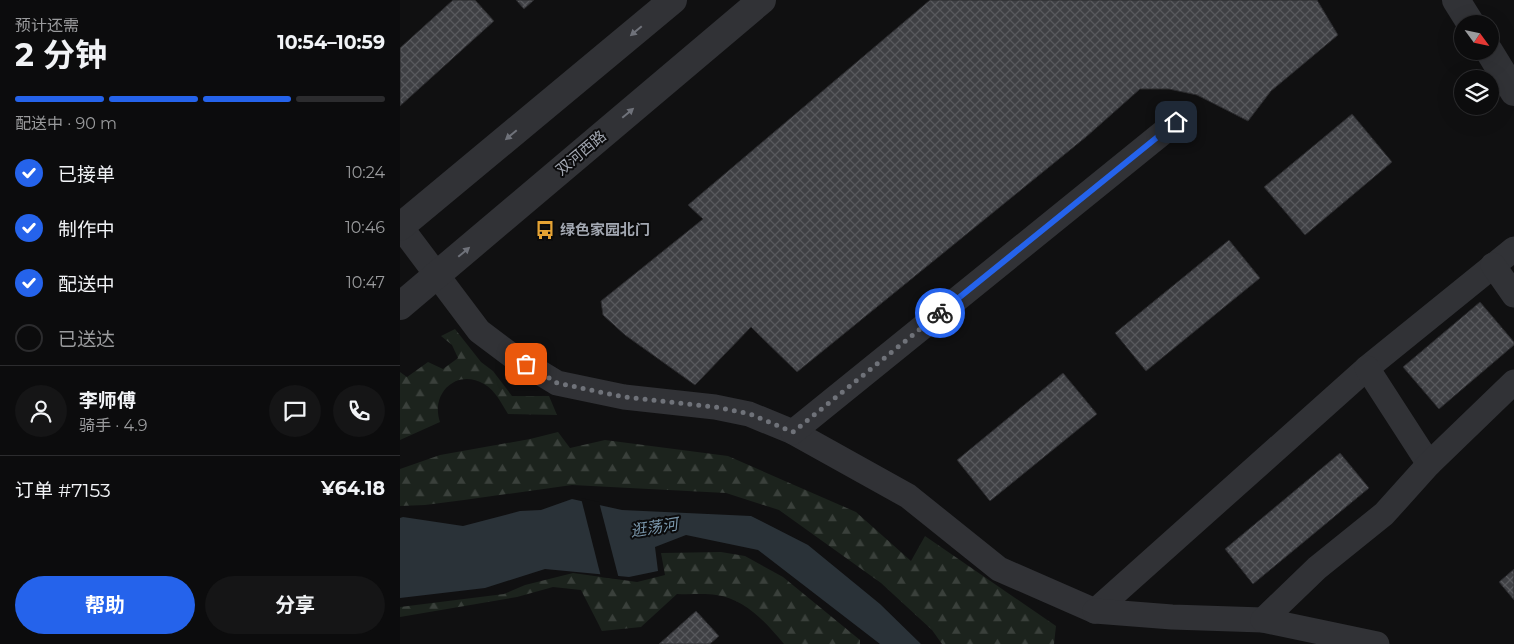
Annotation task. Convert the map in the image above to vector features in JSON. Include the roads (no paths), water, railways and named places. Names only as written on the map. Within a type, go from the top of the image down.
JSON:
[{"type":"street","points":[[673,0],[400,227],[479,331],[511,355],[557,383],[624,397],[715,407],[750,414],[793,432],[908,496],[1000,569],[1095,610],[1172,617],[1263,620],[1377,644]]},
{"type":"street","name":"双河西路","points":[[400,306],[762,0]]},
{"type":"street","points":[[1456,0],[1465,15]]},
{"type":"street","points":[[1494,60],[1514,92]]},
{"type":"street","points":[[793,432],[1176,122]]},
{"type":"street","points":[[1095,610],[1367,368],[1514,248]]},
{"type":"street","points":[[1493,265],[1514,295]]},
{"type":"street","points":[[1367,368],[1430,464]]},
{"type":"street","points":[[1263,620],[1317,568],[1384,514],[1430,464],[1514,382]]},
{"type":"water","name":"逛荡河","points":[[572,499],[622,510],[751,516],[808,545],[880,604],[921,644],[880,644],[758,550],[686,535],[655,547],[658,571],[629,577],[545,569],[485,588],[400,598],[400,518],[463,526],[520,511],[541,510]]},
{"type":"place","name":"绿色家园北门","points":[[545,230]]}]
